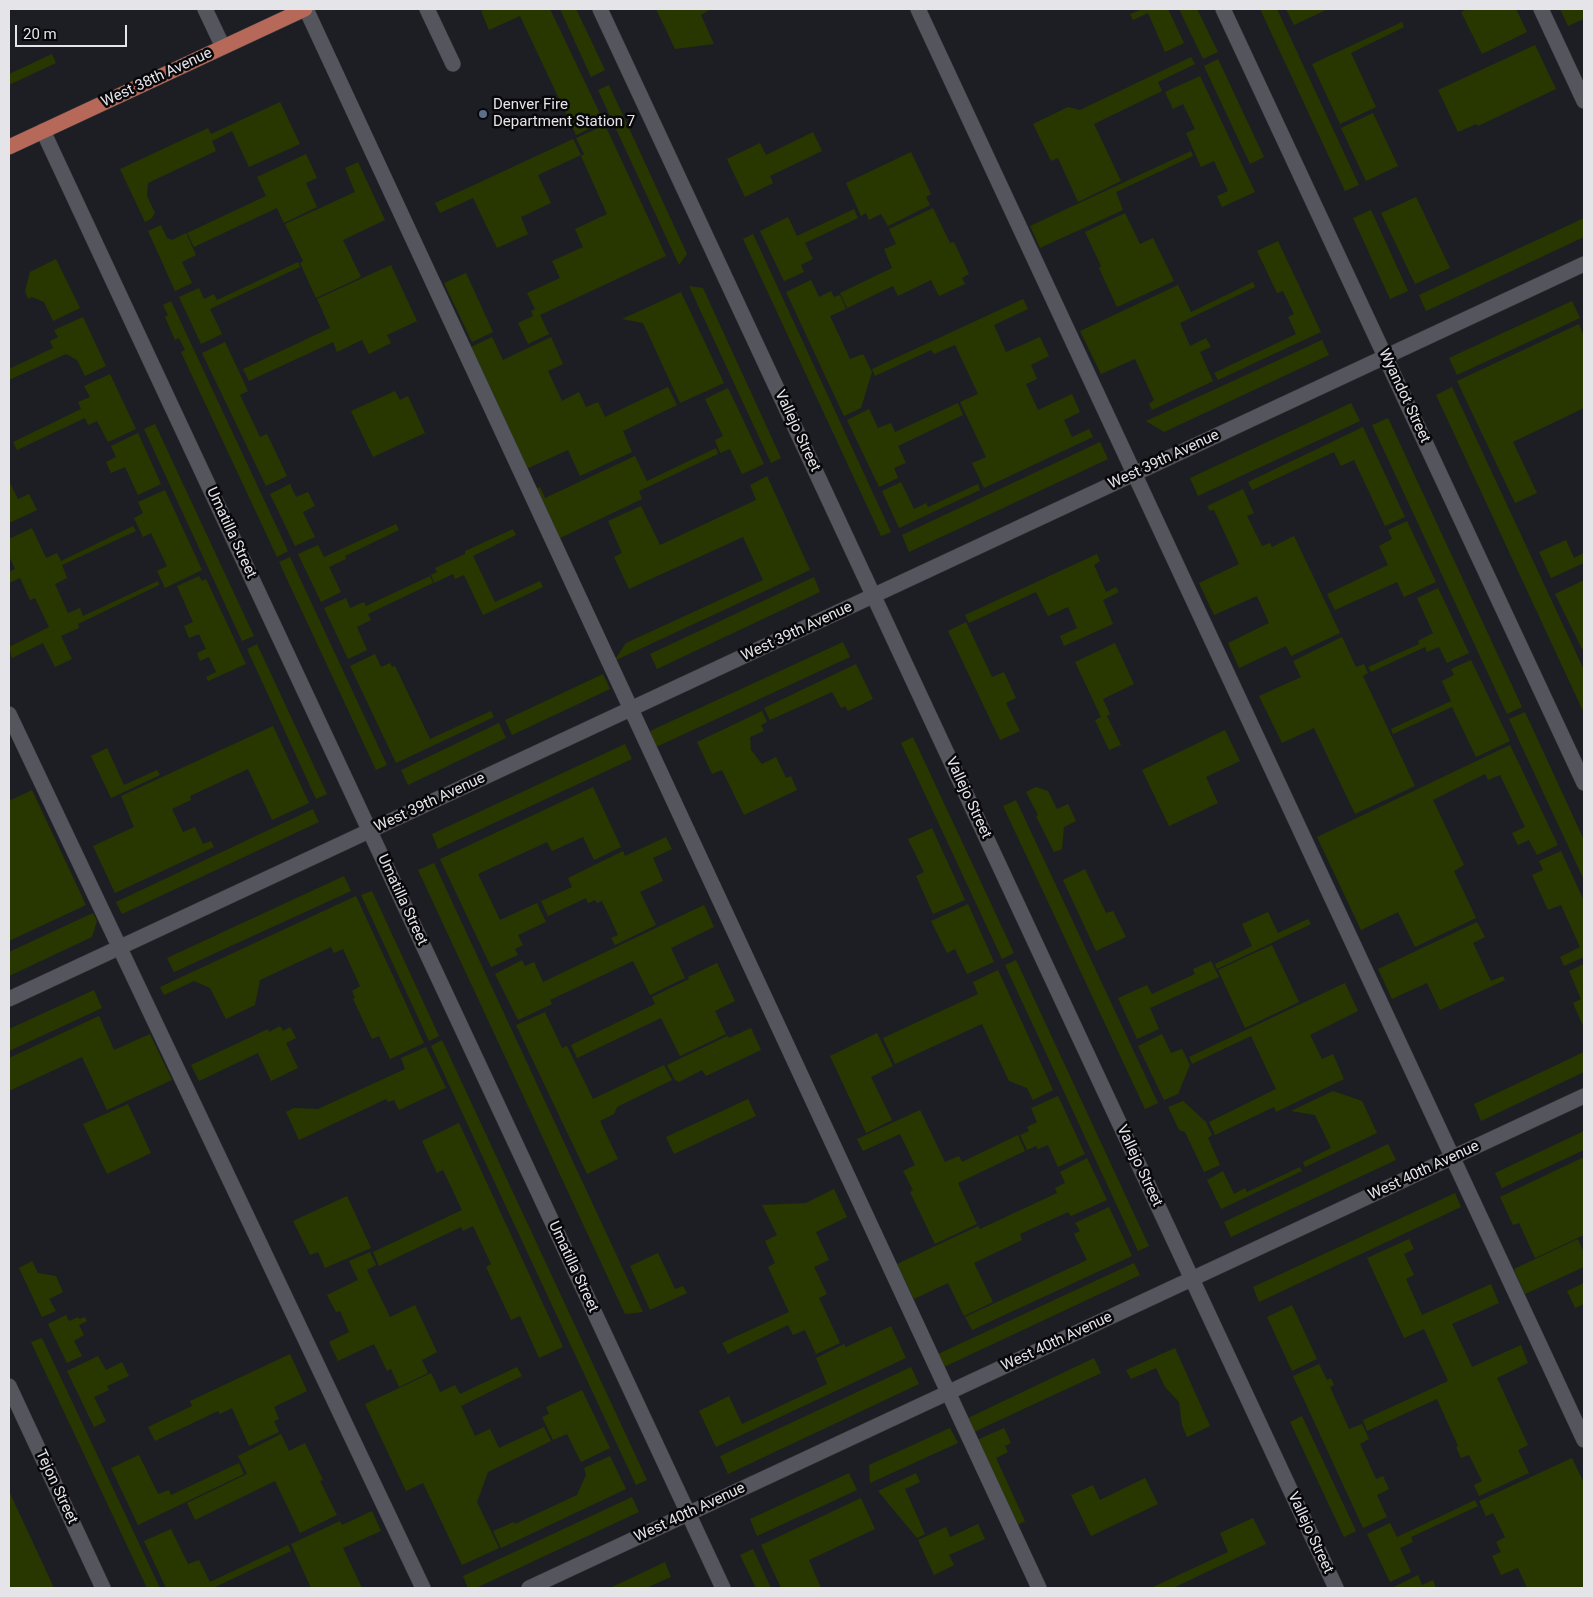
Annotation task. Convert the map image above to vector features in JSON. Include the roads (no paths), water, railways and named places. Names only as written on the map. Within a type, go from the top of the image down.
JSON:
[{"type":"main road","name":"West 38th Avenue","points":[[9,147],[306,9]]},
{"type":"street","points":[[205,9],[223,47]]},
{"type":"street","points":[[306,9],[1039,1588]]},
{"type":"street","points":[[427,9],[453,64]]},
{"type":"street","name":"Vallejo Street","points":[[600,9],[1336,1588]]},
{"type":"street","points":[[918,9],[1584,1440]]},
{"type":"street","name":"Wyandot Street","points":[[1223,9],[1584,783]]},
{"type":"street","points":[[1541,9],[1584,101]]},
{"type":"street","name":"Umatilla Street","points":[[43,131],[723,1588]]},
{"type":"street","name":"West 39th Avenue","points":[[9,999],[1584,264]]},
{"type":"street","points":[[9,714],[423,1588]]},
{"type":"street","name":"West 40th Avenue","points":[[529,1588],[1584,1096]]},
{"type":"street","name":"Tejon Street","points":[[9,1386],[104,1588]]},
{"type":"place","name":"Denver Fire Department Station 7","points":[[483,114]]}]
